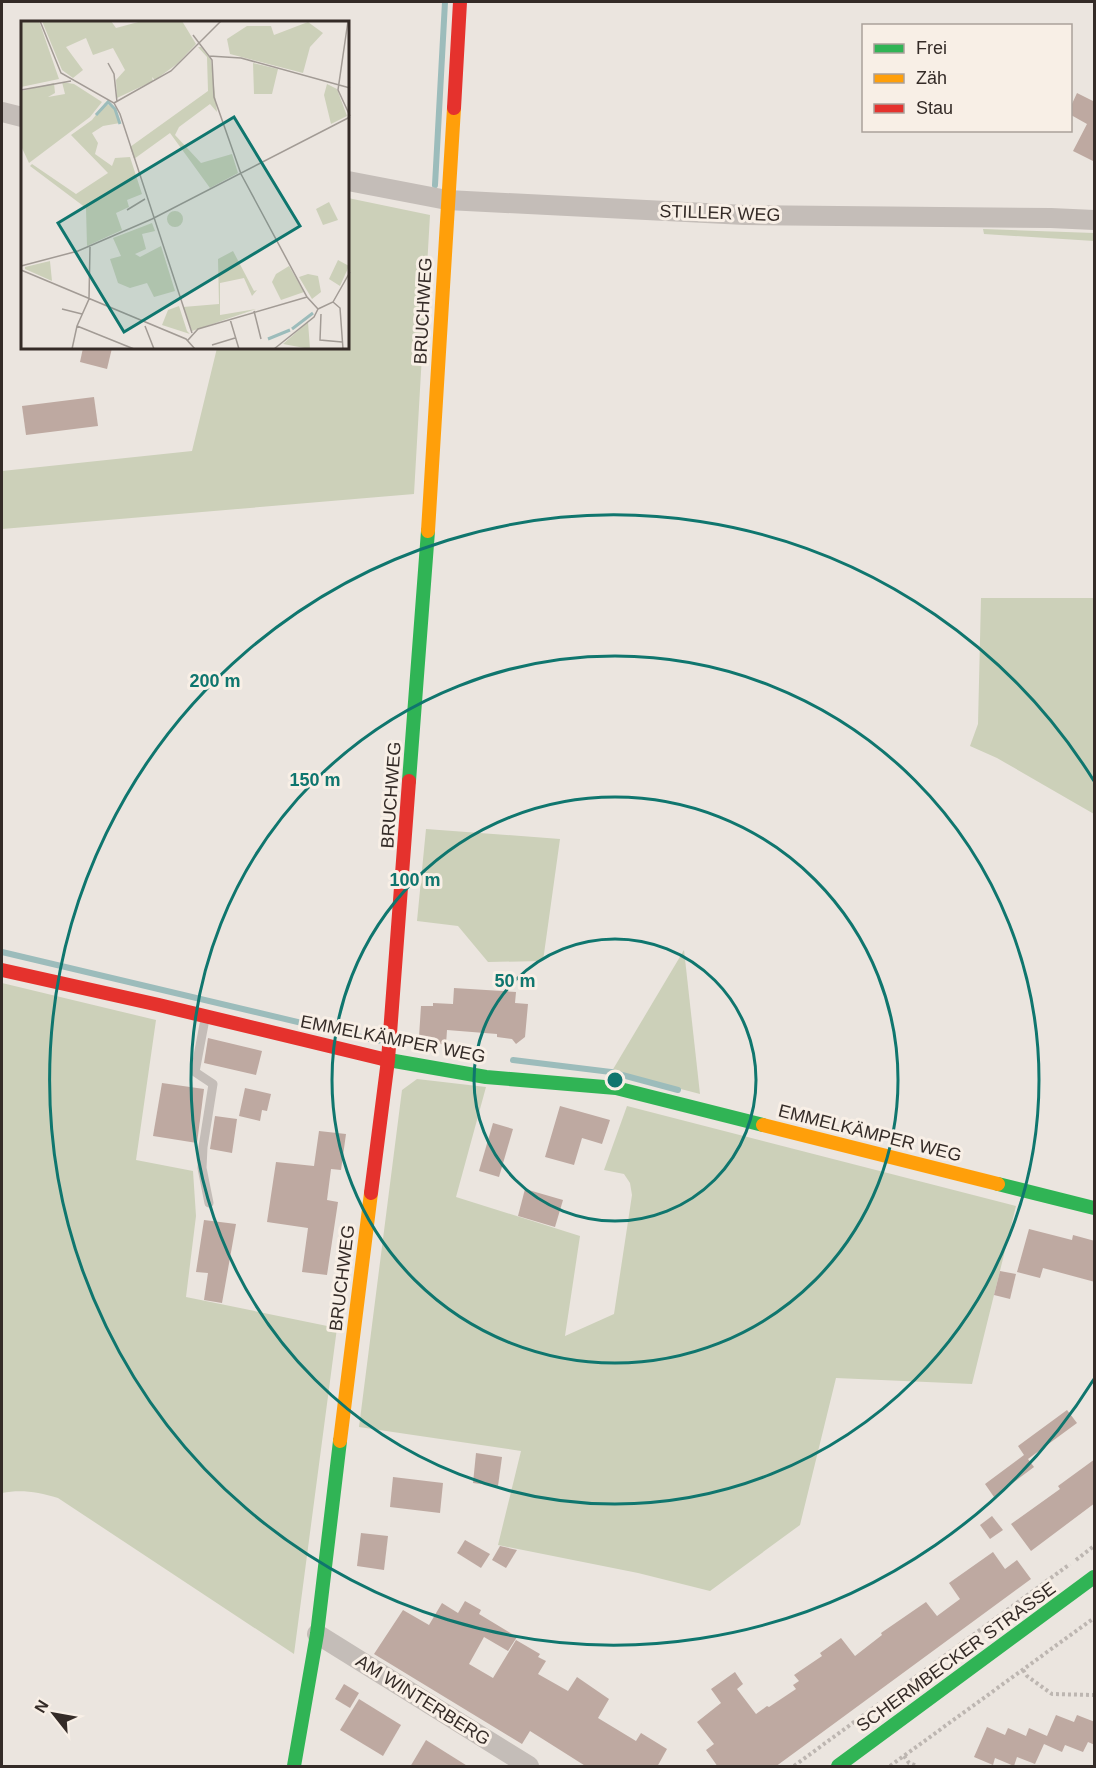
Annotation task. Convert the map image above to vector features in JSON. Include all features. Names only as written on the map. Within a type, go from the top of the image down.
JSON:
[{"type":"street","name":"BRUCHWEG","points":[[294,1767],[317,1634],[388,1060],[431,496],[460,2]]},
{"type":"street","points":[[2,112],[21,117]]},
{"type":"street","name":"STILLER WEG","points":[[350,182],[447,200],[745,215],[1095,220]]},
{"type":"street","name":"EMMELKÄMPER WEG","points":[[2,970],[388,1060],[486,1077],[616,1088],[1095,1208]]},
{"type":"street","name":"SCHERMBECKER STRASSE","points":[[838,1767],[1095,1577]]},
{"type":"street","name":"AM WINTERBERG","points":[[317,1634],[529,1767]]},
{"type":"lane","points":[[205,1017],[195,1072],[213,1084],[202,1147],[202,1168],[209,1203]]},
{"type":"path","points":[[794,1767],[1095,1546]]},
{"type":"path","points":[[890,1767],[1095,1618]]},
{"type":"path","points":[[1023,1670],[1027,1676],[1052,1694],[1095,1695]]},
{"type":"path","points":[[904,1756],[909,1763],[917,1767]]},
{"type":"green space","points":[[350,198],[430,215],[414,494],[2,529],[2,471],[192,451],[217,350],[350,350]]},
{"type":"green space","points":[[983,229],[1094,233],[1094,241],[984,234]]},
{"type":"green space","points":[[981,598],[1094,598],[1094,814],[997,758],[970,746],[978,724]]},
{"type":"green space","points":[[426,829],[560,839],[543,961],[488,962],[458,926],[417,921]]},
{"type":"green space","points":[[684,950],[700,1094],[612,1071]]},
{"type":"green space","points":[[2,983],[156,1020],[136,1160],[193,1171],[196,1216],[186,1297],[337,1328],[294,1654],[58,1498],[30,1492],[2,1493]]},
{"type":"green space","points":[[417,1079],[486,1087],[456,1197],[580,1236],[565,1336],[614,1314],[632,1195],[630,1183],[624,1174],[604,1170],[627,1106],[1016,1206],[972,1384],[836,1378],[800,1525],[710,1591],[638,1573],[498,1545],[521,1451],[359,1427],[402,1090]]},
{"type":"building","points":[[1077,93],[1095,102],[1095,162],[1073,151],[1087,124],[1072,116],[1072,104]]},
{"type":"building","points":[[83,350],[112,350],[107,369],[80,362]]},
{"type":"building","points":[[94,397],[98,426],[26,435],[22,406]]},
{"type":"building","points":[[454,988],[516,992],[515,1003],[528,1004],[525,1037],[516,1044],[512,1039],[497,1037],[497,1034],[447,1030],[446,1045],[423,1041],[419,1037],[421,1006],[433,1006],[433,1003],[453,1004]]},
{"type":"building","points":[[208,1038],[262,1051],[256,1075],[204,1063]]},
{"type":"building","points":[[162,1083],[204,1089],[197,1143],[153,1136]]},
{"type":"building","points":[[245,1088],[271,1094],[267,1111],[262,1110],[260,1121],[239,1116]]},
{"type":"building","points":[[560,1106],[610,1120],[602,1144],[582,1138],[574,1165],[545,1157]]},
{"type":"building","points":[[215,1116],[237,1119],[232,1153],[210,1149]]},
{"type":"building","points":[[493,1123],[513,1129],[499,1177],[479,1171]]},
{"type":"building","points":[[319,1131],[346,1134],[341,1170],[331,1169],[327,1200],[338,1202],[327,1275],[302,1272],[308,1228],[267,1222],[276,1162],[314,1166]]},
{"type":"building","points":[[525,1189],[563,1200],[555,1227],[518,1216]]},
{"type":"building","points":[[204,1220],[236,1224],[222,1303],[204,1300],[208,1273],[196,1272]]},
{"type":"building","points":[[1029,1229],[1072,1240],[1073,1235],[1095,1241],[1095,1282],[1043,1268],[1040,1278],[1017,1272]]},
{"type":"building","points":[[1000,1271],[1016,1274],[1010,1299],[994,1295]]},
{"type":"building","points":[[1067,1410],[1077,1423],[1028,1459],[1034,1467],[994,1497],[985,1484],[1024,1455],[1018,1446]]},
{"type":"building","points":[[476,1453],[502,1457],[498,1486],[473,1483]]},
{"type":"building","points":[[1095,1459],[1095,1503],[1031,1551],[1011,1524],[1060,1489],[1058,1486]]},
{"type":"building","points":[[393,1477],[443,1483],[440,1513],[390,1507]]},
{"type":"building","points":[[992,1516],[1003,1530],[990,1539],[980,1525]]},
{"type":"building","points":[[361,1533],[388,1536],[384,1570],[357,1566]]},
{"type":"building","points":[[465,1540],[490,1554],[481,1568],[457,1553]]},
{"type":"building","points":[[500,1546],[517,1550],[506,1568],[492,1560]]},
{"type":"building","points":[[993,1552],[1005,1569],[1017,1560],[1031,1579],[775,1767],[718,1767],[706,1750],[714,1744],[697,1722],[721,1703],[711,1689],[735,1672],[743,1684],[737,1689],[756,1714],[796,1689],[793,1685],[799,1681],[794,1675],[822,1656],[820,1653],[841,1638],[855,1656],[882,1635],[881,1633],[926,1602],[937,1616],[960,1599],[949,1583]]},
{"type":"building","points":[[465,1601],[481,1610],[479,1614],[517,1637],[508,1651],[484,1637],[469,1664],[493,1678],[516,1640],[540,1654],[538,1657],[546,1661],[538,1674],[568,1691],[577,1677],[609,1699],[598,1718],[636,1741],[641,1733],[667,1749],[657,1767],[587,1767],[530,1731],[522,1744],[374,1654],[403,1610],[429,1625],[442,1603],[458,1613]]},
{"type":"building","points":[[344,1684],[359,1693],[350,1708],[335,1699]]},
{"type":"building","points":[[359,1699],[401,1725],[383,1756],[340,1730]]},
{"type":"building","points":[[1056,1715],[1074,1722],[1077,1715],[1095,1722],[1095,1745],[1088,1742],[1083,1752],[1065,1745],[1062,1752],[1044,1744],[1035,1764],[1017,1757],[1014,1766],[995,1758],[993,1765],[974,1757],[987,1727],[1005,1735],[1008,1728],[1026,1736],[1029,1728],[1047,1736]]},
{"type":"building","points":[[426,1740],[469,1767],[410,1767]]},
{"type":"waterway","points":[[435,185],[445,2]]},
{"type":"waterway","points":[[2,952],[378,1041]]},
{"type":"waterway","points":[[513,1060],[611,1072],[678,1090]]},
{"type":"traffic: fast","points":[[409,781],[428,531]]},
{"type":"traffic: fast","points":[[383,1059],[486,1077],[616,1088],[763,1125]]},
{"type":"traffic: fast","points":[[998,1184],[1094,1208]]},
{"type":"traffic: fast","points":[[294,1766],[317,1634],[340,1441]]},
{"type":"traffic: fast","points":[[838,1766],[1094,1577]]},
{"type":"traffic: slow","points":[[428,531],[454,108]]},
{"type":"traffic: slow","points":[[763,1125],[998,1184]]},
{"type":"traffic: slow","points":[[340,1441],[371,1193]]},
{"type":"traffic: jam","points":[[454,108],[460,2]]},
{"type":"traffic: jam","points":[[371,1193],[388,1060],[409,781]]},
{"type":"traffic: jam","points":[[2,970],[383,1059]]}]
